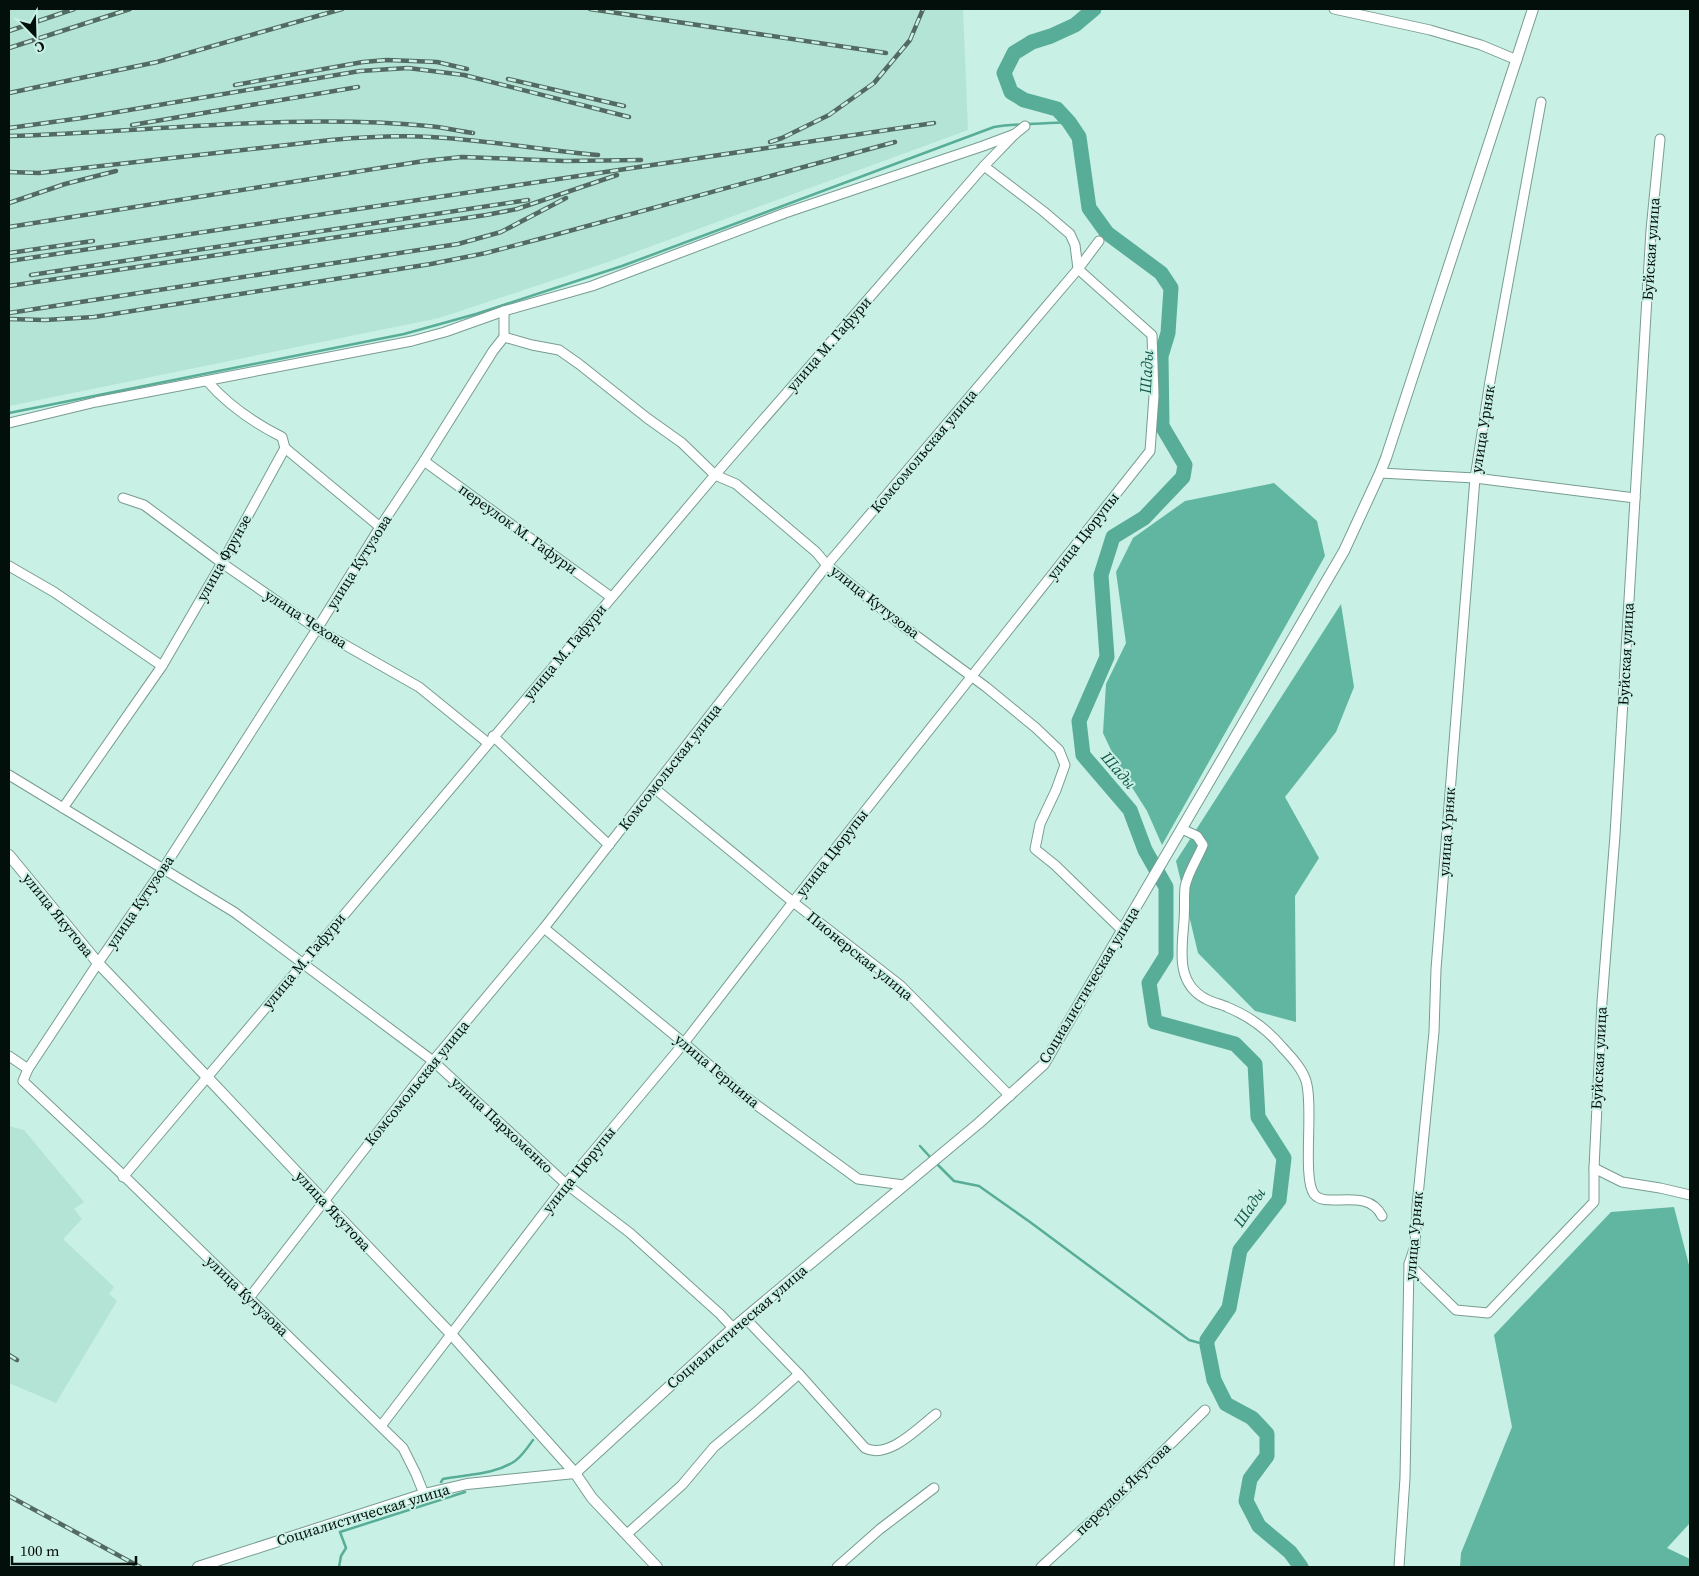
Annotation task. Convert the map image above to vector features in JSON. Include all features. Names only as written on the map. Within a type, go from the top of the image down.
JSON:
[{"type":"street","points":[[1334,9],[1439,32],[1481,45],[1517,60]]},
{"type":"street","name":"Социалистическая улица","points":[[198,1567],[424,1494],[467,1484],[575,1473],[733,1328],[1010,1096],[1044,1064],[1344,551],[1380,473],[1533,9]]},
{"type":"street","name":"улица Урняк","points":[[1399,1567],[1405,1478],[1409,1264],[1415,1246],[1417,1206],[1434,1032],[1436,969],[1475,478],[1490,381],[1541,102]]},
{"type":"street","points":[[9,423],[96,402],[412,341],[445,332],[504,311],[592,286],[786,213],[1015,134],[1025,126]]},
{"type":"street","name":"улица М. Гафури","points":[[124,1177],[303,962],[715,475],[984,166],[1015,134]]},
{"type":"street","name":"Буйская улица","points":[[1409,1264],[1456,1310],[1488,1313],[1594,1202],[1602,1002],[1615,835],[1651,230],[1660,139]]},
{"type":"street","points":[[984,166],[1070,234],[1075,245],[1078,269]]},
{"type":"street","name":"Комсомольская улица","points":[[249,1298],[433,1061],[544,928],[827,565],[1078,269],[1099,241]]},
{"type":"street","name":"улица Цюрупы","points":[[381,1426],[566,1184],[684,1043],[793,902],[1150,451],[1154,396],[1152,335],[1078,269]]},
{"type":"street","points":[[504,311],[504,337]]},
{"type":"street","name":"улица Кутузова","points":[[424,1494],[403,1448],[23,1081],[28,1069],[163,869],[317,629],[380,526],[504,337],[559,350],[579,364],[647,418],[682,442],[715,475],[736,484],[816,552],[827,565],[899,623],[972,676],[1036,728],[1059,750],[1065,765],[1040,824],[1035,849],[1055,865],[1123,931]]},
{"type":"street","points":[[207,381],[228,402],[263,428],[282,437],[285,448],[380,526]]},
{"type":"street","name":"улица Фрунзе","points":[[63,808],[162,666],[222,563],[285,448]]},
{"type":"street","name":"переулок М. Гафури","points":[[424,461],[612,597]]},
{"type":"street","points":[[1380,473],[1475,478],[1634,498]]},
{"type":"street","name":"улица Чехова","points":[[123,498],[144,505],[222,563],[317,629],[419,687],[491,740],[609,845]]},
{"type":"street","points":[[9,566],[54,592],[162,666]]},
{"type":"street","name":"улица Пархоменко","points":[[9,774],[234,912],[433,1061],[566,1184],[630,1233],[733,1328]]},
{"type":"street","name":"Пионерская улица","points":[[654,788],[793,902],[900,985],[1010,1096]]},
{"type":"street","points":[[1182,828],[1197,836],[1203,845],[1186,886],[1181,954],[1185,976],[1193,989],[1206,999],[1235,1010],[1262,1026],[1299,1066],[1306,1081],[1310,1112],[1309,1167],[1311,1188],[1315,1195],[1323,1199],[1367,1202],[1379,1210],[1382,1216]]},
{"type":"street","name":"улица Якутова","points":[[9,855],[98,964],[451,1334],[575,1473],[592,1498],[657,1567]]},
{"type":"street","name":"улица Герцина","points":[[544,928],[684,1043],[743,1095],[858,1179],[904,1185]]},
{"type":"street","points":[[9,1056],[28,1069]]},
{"type":"street","points":[[1594,1168],[1622,1182],[1690,1195]]},
{"type":"street","points":[[745,1318],[799,1374],[864,1448],[871,1452],[882,1451],[895,1446],[936,1414]]},
{"type":"street","points":[[627,1534],[682,1485],[714,1446],[799,1374]]},
{"type":"street","name":"переулок Якутова","points":[[1041,1567],[1108,1506],[1205,1410]]},
{"type":"street","points":[[837,1567],[880,1529],[934,1488]]},
{"type":"shaded area","points":[[9,9],[963,9],[968,130],[608,262],[439,318],[9,406]]},
{"type":"shaded area","points":[[1274,483],[1317,521],[1325,556],[1162,845],[1147,811],[1119,767],[1103,733],[1106,684],[1126,643],[1116,572],[1133,538],[1185,501]]},
{"type":"shaded area","points":[[1341,604],[1354,687],[1336,732],[1285,797],[1319,858],[1295,896],[1296,1022],[1255,1011],[1198,953],[1176,861]]},
{"type":"shaded area","points":[[9,1126],[24,1130],[84,1202],[74,1209],[82,1219],[63,1239],[114,1287],[109,1294],[117,1301],[56,1403],[9,1383]]},
{"type":"shaded area","points":[[1674,1207],[1690,1269],[1690,1523],[1667,1548],[1690,1559],[1690,1567],[1460,1567],[1461,1553],[1512,1427],[1494,1335],[1611,1212]]},
{"type":"waterway","name":"Шады","points":[[1094,9],[1075,25],[1032,42],[1014,53],[1004,73],[1011,92],[1024,100],[1057,109],[1069,122],[1079,137],[1089,208],[1107,233],[1161,273],[1171,288],[1168,333],[1161,356],[1162,426],[1185,465],[1183,477],[1144,518],[1113,537],[1101,575],[1107,657],[1079,721],[1083,755],[1130,810],[1145,850],[1166,887],[1166,956],[1149,983],[1155,1022],[1235,1044],[1255,1064],[1258,1117],[1284,1158],[1279,1200],[1240,1250],[1229,1308],[1207,1340],[1207,1345],[1214,1380],[1226,1404],[1252,1418],[1267,1434],[1267,1456],[1250,1479],[1246,1501],[1259,1526],[1290,1552],[1301,1567]]},
{"type":"waterway","points":[[9,413],[404,334],[476,314],[622,266],[994,127],[1069,122]]},
{"type":"waterway","points":[[920,1146],[931,1158]]},
{"type":"waterway","points":[[935,1162],[954,1181],[979,1186],[1189,1340],[1207,1345]]},
{"type":"waterway","points":[[441,1482],[443,1479],[489,1472],[507,1466],[520,1457],[533,1440]]},
{"type":"waterway","points":[[339,1567],[341,1556],[346,1548],[340,1532],[465,1492]]},
{"type":"railway","points":[[9,31],[74,9]]},
{"type":"railway","points":[[9,48],[130,9]]},
{"type":"railway","points":[[9,93],[157,62],[342,9]]},
{"type":"railway","points":[[590,9],[886,53]]},
{"type":"railway","points":[[770,142],[829,115],[874,83],[910,40],[923,9]]},
{"type":"railway","points":[[235,85],[363,62],[387,60],[437,62],[467,69]]},
{"type":"railway","points":[[9,128],[82,118],[360,71],[408,68],[464,75],[629,117]]},
{"type":"railway","points":[[508,79],[624,106]]},
{"type":"railway","points":[[132,125],[358,87]]},
{"type":"railway","points":[[9,136],[271,122],[376,123],[439,127],[473,133]]},
{"type":"railway","points":[[9,261],[934,123]]},
{"type":"railway","points":[[9,172],[39,173],[331,140],[381,137],[418,136],[452,138],[598,155]]},
{"type":"railway","points":[[9,319],[45,320],[94,317],[431,264],[486,253],[547,237],[895,142]]},
{"type":"railway","points":[[9,227],[424,161],[462,157],[565,161],[641,160]]},
{"type":"railway","points":[[9,203],[65,184],[116,171]]},
{"type":"railway","points":[[9,286],[486,215],[517,209],[617,175]]},
{"type":"railway","points":[[9,313],[458,244],[501,232],[566,198]]},
{"type":"railway","points":[[31,275],[528,200]]},
{"type":"railway","points":[[9,253],[93,241]]},
{"type":"railway","points":[[9,1355],[17,1360]]},
{"type":"railway","points":[[9,1496],[140,1567]]}]
